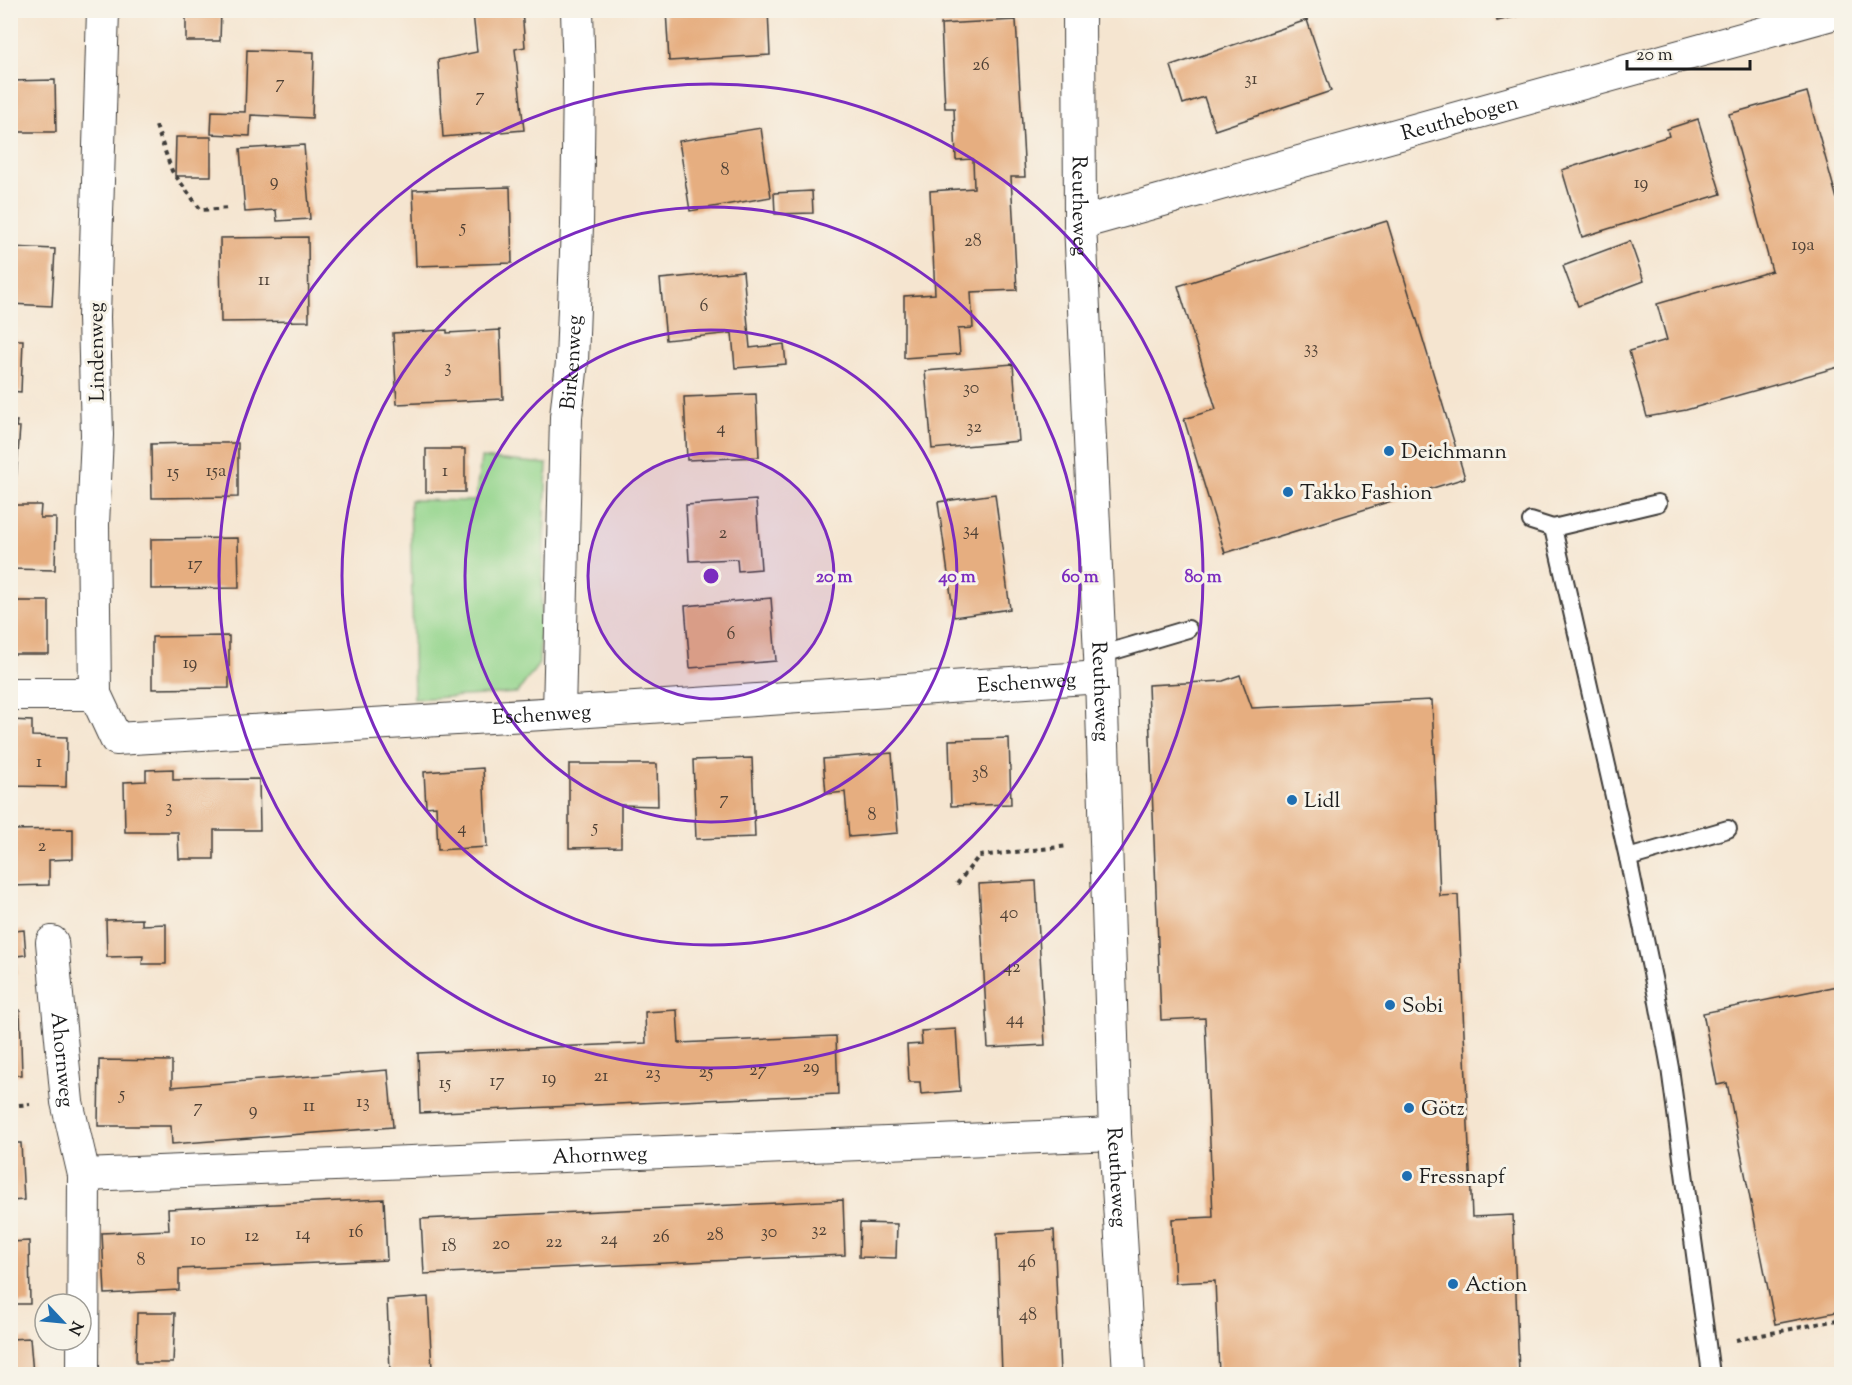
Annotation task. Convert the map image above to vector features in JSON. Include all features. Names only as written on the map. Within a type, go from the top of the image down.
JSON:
[{"type":"street","name":"Lindenweg","points":[[95,694],[93,525],[97,435],[94,317],[103,10]]},
{"type":"street","name":"Birkenweg","points":[[559,713],[566,417],[572,362],[577,225],[579,80],[577,10]]},
{"type":"street","name":"Reutheweg","points":[[1079,10],[1080,223],[1101,666],[1115,1134],[1129,1374]]},
{"type":"street","name":"Reuthebogen","points":[[1080,223],[1842,11]]},
{"type":"street","name":"Eschenweg","points":[[95,694],[116,739],[559,713],[1101,666]]},
{"type":"street","points":[[10,694],[95,694]]},
{"type":"street","name":"Ahornweg","points":[[52,942],[67,1102],[84,1175],[83,1374]]},
{"type":"street","name":"Ahornweg","points":[[84,1175],[1115,1134]]},
{"type":"lane","points":[[1531,520],[1552,528],[1658,503]]},
{"type":"lane","points":[[1552,528],[1628,858],[1670,1068],[1711,1374]]},
{"type":"lane","points":[[1101,666],[1188,629]]},
{"type":"lane","points":[[1628,858],[1728,829]]},
{"type":"path","points":[[156,126],[172,171],[201,210],[230,208]]},
{"type":"path","points":[[957,884],[979,856],[1105,842]]},
{"type":"path","points":[[1707,1346],[1842,1319]]},
{"type":"green space","points":[[481,458],[547,464],[539,664],[517,693],[414,699],[410,500],[475,501]]},
{"type":"building","points":[[186,10],[221,10],[220,41],[186,41]]},
{"type":"building","points":[[522,10],[525,47],[515,49],[524,130],[443,137],[438,60],[477,52],[473,13]]},
{"type":"building","points":[[666,10],[768,10],[770,55],[669,61]]},
{"type":"building","points":[[1495,10],[1541,10],[1541,11],[1497,21]]},
{"type":"building","points":[[1016,20],[1025,177],[1011,177],[1017,290],[971,292],[973,328],[958,329],[960,354],[904,358],[904,296],[935,294],[930,191],[974,188],[973,159],[956,160],[954,108],[945,108],[941,24]]},
{"type":"building","points":[[1307,20],[1331,91],[1215,130],[1204,97],[1183,104],[1171,66]]},
{"type":"building","points":[[247,50],[314,52],[312,118],[251,115],[250,136],[211,134],[212,111],[245,112]]},
{"type":"building","points":[[55,80],[56,132],[10,132],[10,81]]},
{"type":"building","points":[[1807,92],[1842,217],[1842,366],[1686,410],[1647,417],[1629,351],[1667,340],[1657,304],[1772,271],[1729,114]]},
{"type":"building","points":[[1698,119],[1721,194],[1582,237],[1562,170],[1669,136],[1667,129]]},
{"type":"building","points":[[761,128],[771,197],[690,211],[679,141]]},
{"type":"building","points":[[176,137],[211,137],[211,176],[175,176]]},
{"type":"building","points":[[304,145],[310,219],[277,221],[276,210],[245,212],[240,149]]},
{"type":"building","points":[[510,187],[512,263],[416,266],[413,190]]},
{"type":"building","points":[[812,191],[813,213],[775,214],[774,193]]},
{"type":"building","points":[[1387,221],[1465,478],[1225,553],[1184,419],[1216,409],[1178,286]]},
{"type":"building","points":[[308,237],[309,321],[221,322],[220,238]]},
{"type":"building","points":[[1630,241],[1644,281],[1578,306],[1563,266]]},
{"type":"building","points":[[10,247],[55,249],[52,306],[10,304]]},
{"type":"building","points":[[743,271],[750,348],[784,344],[786,364],[735,368],[732,333],[666,340],[660,279]]},
{"type":"building","points":[[447,330],[447,333],[500,330],[503,399],[397,404],[393,333]]},
{"type":"building","points":[[10,332],[15,332],[15,340],[23,340],[21,392],[10,391]]},
{"type":"building","points":[[1013,364],[1019,441],[932,449],[925,371]]},
{"type":"building","points":[[756,394],[759,457],[687,460],[684,397]]},
{"type":"building","points":[[10,421],[17,421],[16,427],[20,427],[16,481],[10,481]]},
{"type":"building","points":[[238,443],[238,497],[152,498],[151,444]]},
{"type":"building","points":[[426,449],[465,449],[465,492],[426,492]]},
{"type":"building","points":[[995,494],[1010,609],[954,617],[938,502]]},
{"type":"building","points":[[756,500],[761,569],[738,571],[737,559],[689,561],[686,505]]},
{"type":"building","points":[[10,505],[41,505],[40,518],[56,518],[55,570],[10,569]]},
{"type":"building","points":[[238,538],[239,588],[151,589],[151,539]]},
{"type":"building","points":[[10,593],[16,593],[15,601],[49,601],[49,654],[10,654]]},
{"type":"building","points":[[771,598],[776,661],[690,668],[685,606]]},
{"type":"building","points":[[229,636],[229,688],[152,689],[152,637]]},
{"type":"building","points":[[1240,675],[1252,708],[1432,700],[1440,896],[1458,895],[1472,1217],[1513,1215],[1519,1374],[1219,1374],[1215,1281],[1175,1283],[1172,1219],[1213,1217],[1205,1018],[1161,1020],[1148,685],[1223,681]]},
{"type":"building","points":[[10,720],[32,721],[32,736],[67,737],[66,787],[10,786]]},
{"type":"building","points":[[1009,738],[1011,804],[951,806],[949,740]]},
{"type":"building","points":[[892,753],[898,833],[849,837],[845,792],[826,794],[823,759]]},
{"type":"building","points":[[752,758],[755,837],[696,839],[693,760]]},
{"type":"building","points":[[569,764],[657,764],[658,806],[621,805],[621,847],[569,848]]},
{"type":"building","points":[[483,768],[487,847],[438,850],[436,806],[426,807],[424,772]]},
{"type":"building","points":[[173,769],[173,780],[259,779],[260,830],[214,830],[214,859],[179,859],[178,832],[125,832],[124,782],[146,781],[146,770]]},
{"type":"building","points":[[73,829],[73,859],[49,860],[49,885],[10,886],[10,830]]},
{"type":"building","points":[[1036,881],[1045,1045],[988,1048],[979,884]]},
{"type":"building","points":[[10,914],[13,914],[15,931],[24,930],[26,955],[16,956],[17,973],[10,973]]},
{"type":"building","points":[[142,919],[142,925],[166,924],[166,964],[142,964],[143,956],[107,957],[106,920]]},
{"type":"building","points":[[1842,985],[1842,1311],[1775,1324],[1727,1083],[1717,1085],[1703,1013]]},
{"type":"building","points":[[20,1010],[22,1075],[10,1075],[10,1011]]},
{"type":"building","points":[[677,1010],[679,1043],[836,1036],[838,1094],[420,1113],[418,1053],[646,1043],[645,1012]]},
{"type":"building","points":[[956,1029],[960,1091],[921,1094],[920,1082],[909,1082],[907,1045],[922,1044],[921,1031]]},
{"type":"building","points":[[99,1060],[172,1061],[172,1087],[388,1070],[393,1127],[172,1144],[171,1126],[98,1126]]},
{"type":"building","points":[[10,1143],[21,1143],[24,1200],[10,1201]]},
{"type":"building","points":[[384,1199],[387,1260],[179,1269],[179,1290],[105,1294],[102,1233],[169,1230],[168,1209]]},
{"type":"building","points":[[843,1200],[845,1255],[424,1274],[421,1219]]},
{"type":"building","points":[[860,1223],[897,1224],[896,1258],[859,1257]]},
{"type":"building","points":[[1054,1230],[1060,1374],[1002,1374],[997,1233]]},
{"type":"building","points":[[29,1241],[30,1304],[10,1304],[10,1242]]},
{"type":"building","points":[[428,1297],[432,1369],[390,1371],[387,1300]]},
{"type":"building","points":[[137,1313],[175,1313],[173,1363],[136,1363]]},
{"type":"building","points":[[30,1338],[33,1374],[10,1374],[10,1339]]},
{"type":"place","name":"Deichmann","points":[[1389,451]]},
{"type":"place","name":"Takko Fashion","points":[[1288,492]]},
{"type":"place","name":"Lidl","points":[[1292,800]]},
{"type":"place","name":"Sobi","points":[[1390,1005]]},
{"type":"place","name":"Götz","points":[[1409,1108]]},
{"type":"place","name":"Fressnapf","points":[[1407,1176]]},
{"type":"place","name":"Action","points":[[1453,1284]]}]
